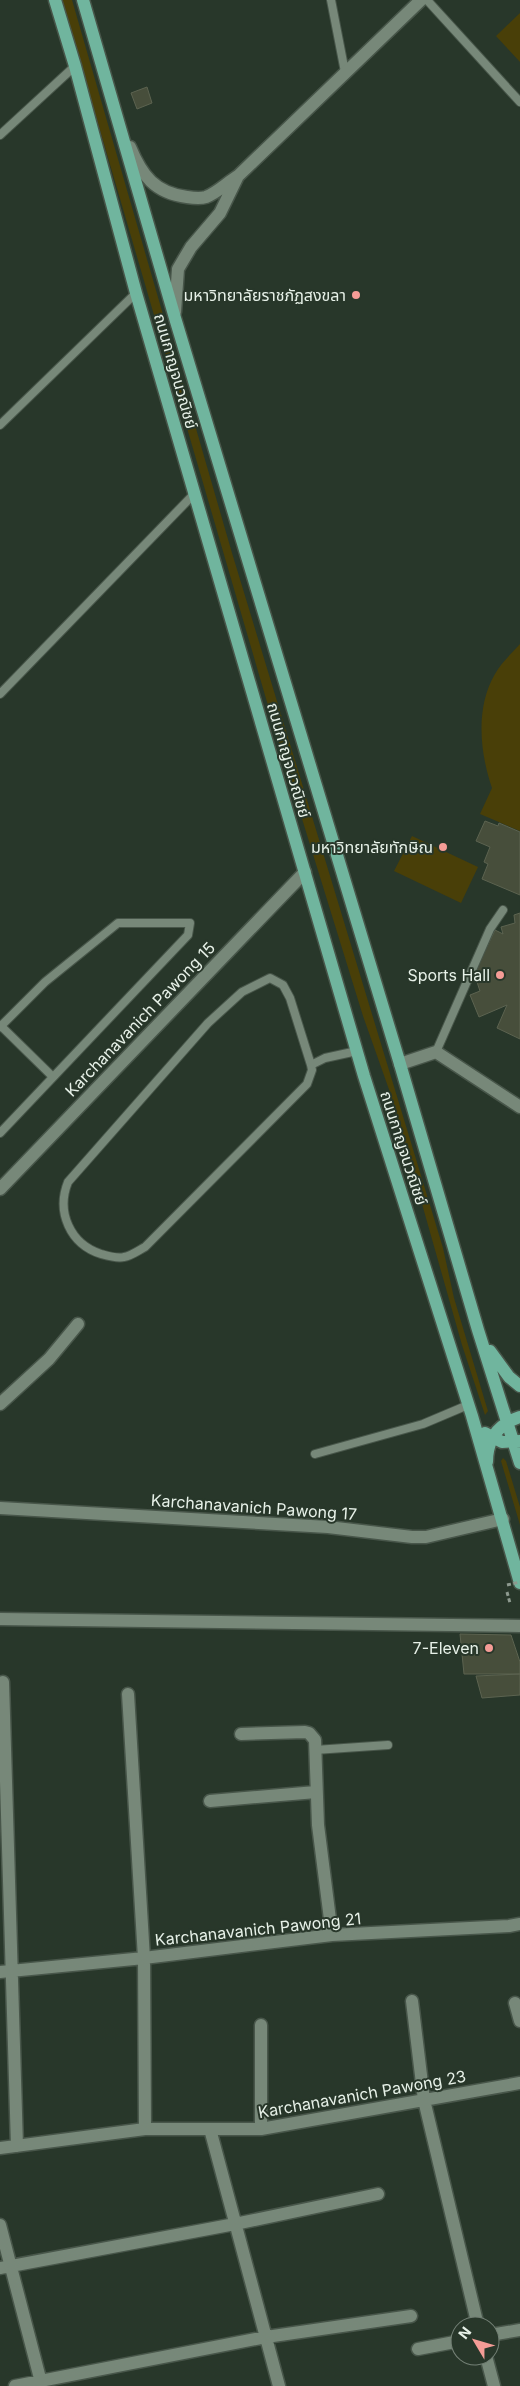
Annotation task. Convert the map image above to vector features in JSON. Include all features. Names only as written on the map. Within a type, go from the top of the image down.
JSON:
[{"type":"main road","name":"ถนนกาญจนวณิชย์","points":[[55,0],[75,66],[136,293],[357,1051],[470,1410],[520,1583]]},
{"type":"main road","name":"ถนนกาญจนวณิชย์","points":[[82,0],[175,318],[400,1064],[478,1330],[514,1419],[520,1463]]},
{"type":"main road","points":[[478,1330],[498,1364],[520,1386]]},
{"type":"main road","points":[[470,1410],[481,1430],[492,1438],[502,1442],[517,1441]]},
{"type":"main road","points":[[487,1469],[487,1451],[492,1438],[497,1430],[514,1419]]},
{"type":"street","points":[[112,104],[136,162],[145,175],[170,195],[206,197],[238,176],[421,0]]},
{"type":"street","points":[[175,318],[178,268],[191,247],[220,213],[238,176]]},
{"type":"street","name":"Karchanavanich Pawong 15","points":[[0,1189],[305,872]]},
{"type":"street","points":[[400,1064],[436,1052],[520,1107]]},
{"type":"street","points":[[0,1404],[49,1359],[78,1324]]},
{"type":"street","name":"Karchanavanich Pawong 17","points":[[0,1508],[328,1527],[412,1537],[426,1537],[503,1519]]},
{"type":"street","points":[[0,1619],[520,1626]]},
{"type":"street","points":[[3,1682],[6,1972],[16,2146]]},
{"type":"street","points":[[128,1694],[144,1958],[145,2129]]},
{"type":"street","points":[[241,1734],[309,1733],[315,1740],[316,1792],[332,1935]]},
{"type":"street","points":[[210,1801],[316,1792]]},
{"type":"street","name":"Karchanavanich Pawong 21","points":[[6,1972],[144,1958],[332,1935],[520,1924]]},
{"type":"street","points":[[412,2001],[424,2100],[476,2316]]},
{"type":"street","points":[[515,2003],[520,2021]]},
{"type":"street","points":[[261,2025],[261,2129]]},
{"type":"street","name":"Karchanavanich Pawong 23","points":[[0,2148],[145,2129],[261,2129],[520,2083]]},
{"type":"street","points":[[210,2129],[278,2386]]},
{"type":"street","points":[[5,2267],[235,2224],[378,2194]]},
{"type":"street","points":[[0,2225],[5,2267],[41,2384]]},
{"type":"street","points":[[16,2386],[41,2384],[266,2337],[411,2316]]},
{"type":"street","points":[[500,2333],[520,2330]]},
{"type":"street","points":[[418,2349],[450,2343]]},
{"type":"street","points":[[489,2366],[494,2386]]},
{"type":"lane","points":[[331,0],[345,72]]},
{"type":"lane","points":[[427,0],[520,102]]},
{"type":"lane","points":[[0,135],[75,66]]},
{"type":"lane","points":[[0,425],[136,293]]},
{"type":"lane","points":[[0,694],[195,494]]},
{"type":"lane","points":[[436,1052],[490,928],[503,910]]},
{"type":"lane","points":[[0,1133],[188,935],[190,923],[118,923],[45,982],[0,1026],[53,1077]]},
{"type":"lane","points":[[270,978],[283,985],[290,998],[311,1065],[312,1070],[307,1084],[145,1247],[124,1258],[92,1251],[76,1239],[66,1224],[63,1207],[64,1192],[68,1182],[208,1023],[242,992],[270,978]]},
{"type":"lane","points":[[311,1065],[325,1058],[357,1051]]},
{"type":"lane","points":[[315,1454],[470,1410]]},
{"type":"lane","points":[[315,1750],[388,1745]]},
{"type":"path","points":[[507,1585],[520,1583]]},
{"type":"shaded area","points":[[62,0],[72,0],[232,553],[443,1248],[454,1298],[488,1411],[485,1415],[462,1345],[392,1098],[363,1016],[286,767]]},
{"type":"shaded area","points":[[520,13],[520,62],[496,36]]},
{"type":"shaded area","points":[[520,644],[520,831],[480,814],[492,788],[482,746],[484,701],[497,670]]},
{"type":"shaded area","points":[[412,836],[478,867],[461,903],[394,871]]},
{"type":"shaded area","points":[[503,1458],[506,1461],[520,1507],[520,1525],[501,1461]]},
{"type":"building","points":[[147,87],[152,103],[137,109],[131,93]]},
{"type":"building","points":[[485,821],[498,826],[499,823],[520,832],[520,895],[482,879],[488,864],[484,862],[490,847],[476,841]]},
{"type":"building","name":"Sports Hall","points":[[520,913],[520,1039],[497,1028],[507,1005],[479,1017],[470,995],[480,991],[477,982],[485,978],[474,973],[495,930],[503,934],[501,927],[515,923],[514,915]]},
{"type":"building","name":"7-Eleven","points":[[460,1634],[511,1635],[520,1662],[520,1674],[464,1674]]},
{"type":"building","points":[[520,1674],[520,1695],[482,1698],[476,1676]]},
{"type":"place","name":"มหาวิทยาลัยราชภัฏสงขลา","points":[[356,295]]},
{"type":"place","name":"มหาวิทยาลัยทักษิณ","points":[[443,847]]},
{"type":"place","name":"Sports Hall","points":[[500,975]]},
{"type":"place","name":"7-Eleven","points":[[489,1648]]}]
